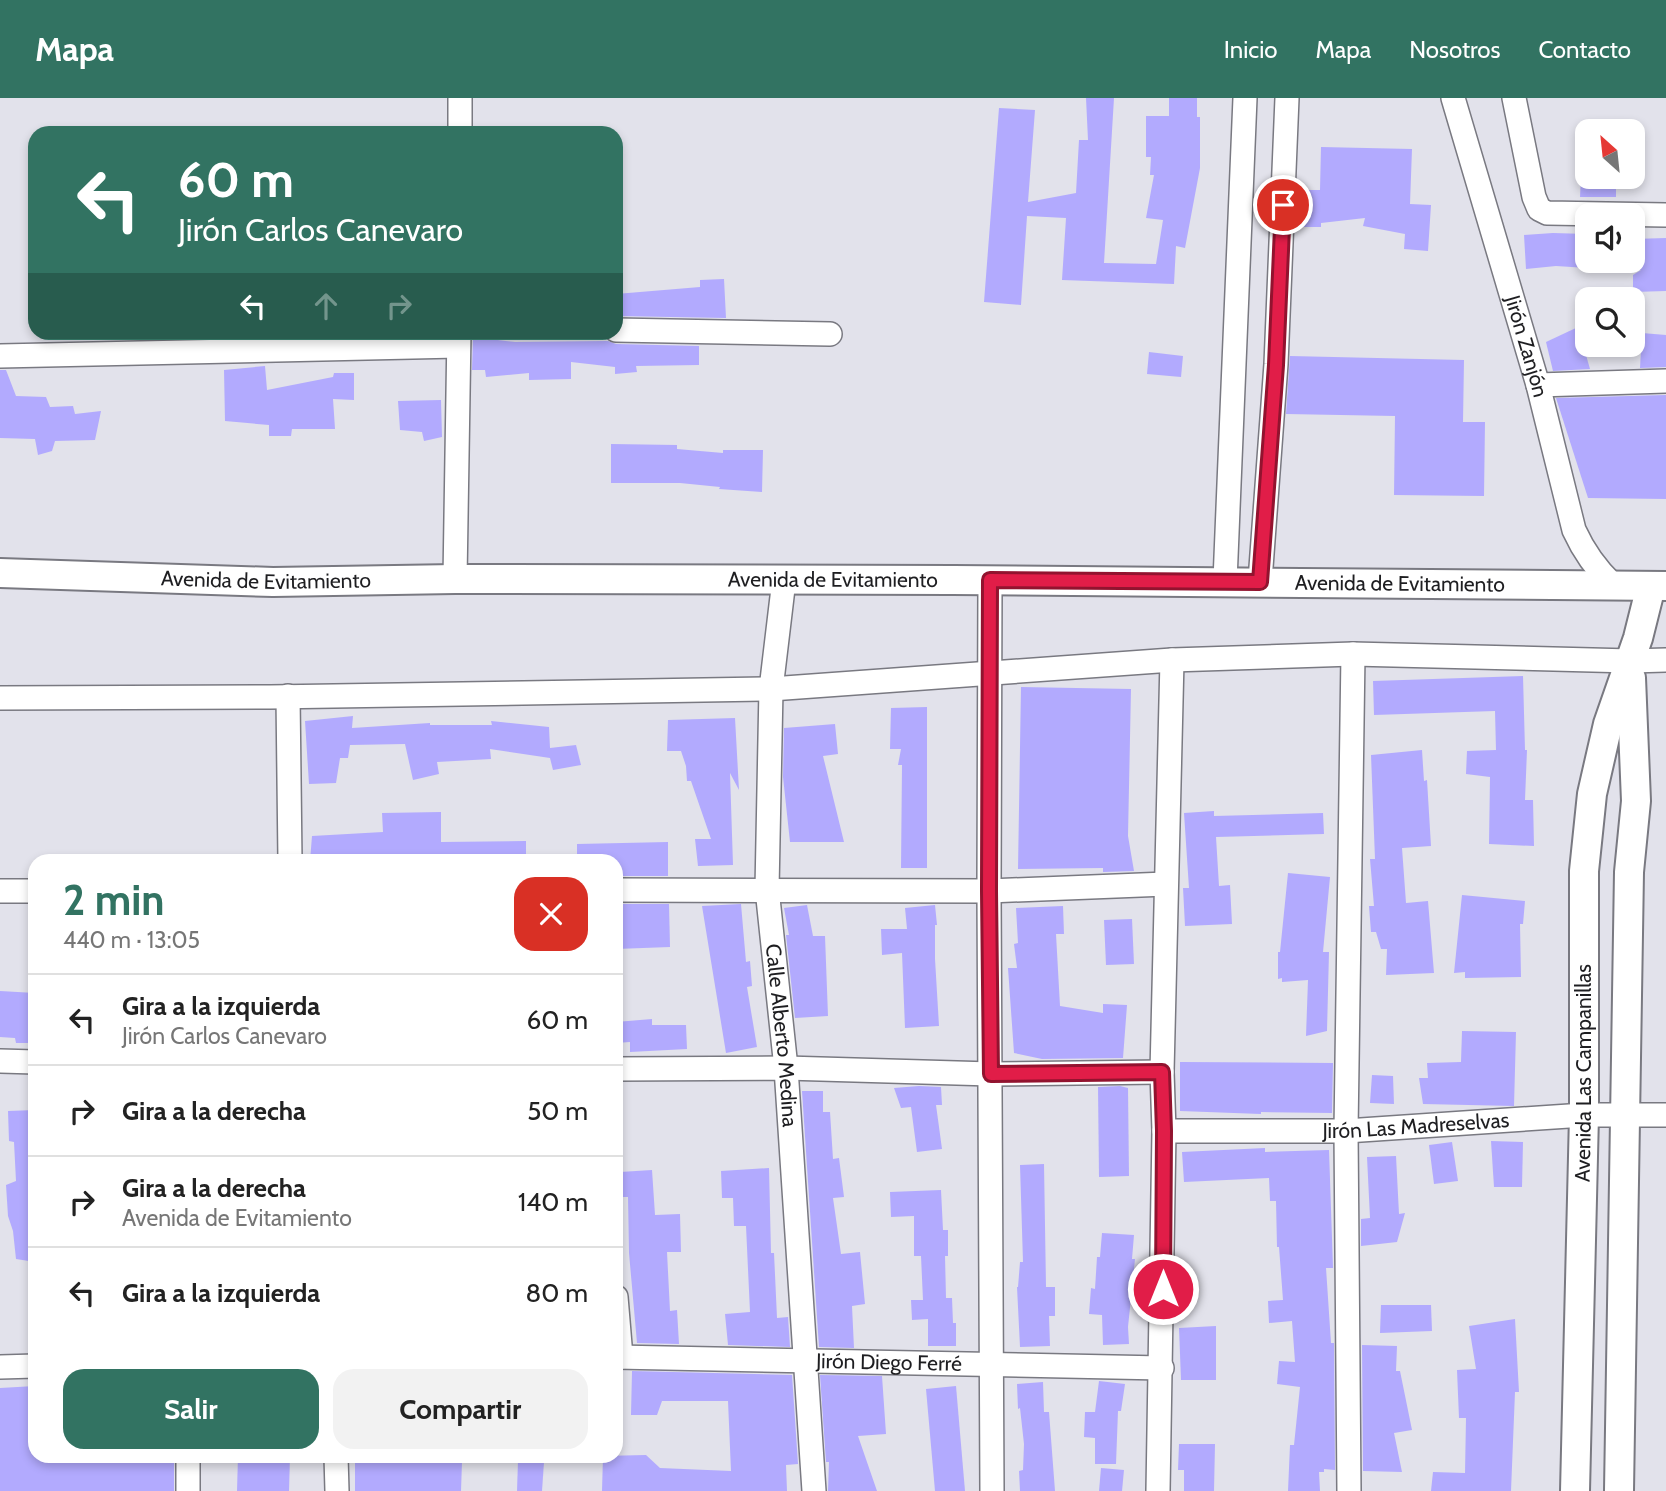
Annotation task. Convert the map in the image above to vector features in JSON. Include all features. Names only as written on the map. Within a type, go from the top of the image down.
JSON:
[{"type":"street","points":[[460,98],[460,126]]},
{"type":"street","points":[[1225,581],[1245,98]]},
{"type":"street","points":[[1260,582],[1276,365],[1287,98]]},
{"type":"street","name":"Jirón Zanjón","points":[[1453,98],[1538,385],[1574,530],[1583,550],[1613,586]]},
{"type":"street","points":[[1514,98],[1534,197],[1539,209],[1547,213],[1666,215]]},
{"type":"street","points":[[623,330],[830,334]]},
{"type":"street","points":[[0,356],[458,340],[455,579]]},
{"type":"street","points":[[1538,385],[1666,381]]},
{"type":"street","name":"Avenida de Evitamiento","points":[[0,573],[272,582],[455,579],[990,580],[1658,586]]},
{"type":"street","name":"Calle Alberto Medina","points":[[784,580],[771,689],[767,889],[786,1068],[814,1491]]},
{"type":"street","points":[[990,580],[992,1491]]},
{"type":"street","name":"Avenida Las Campanillas","points":[[1576,1491],[1584,1115],[1584,871],[1592,794],[1608,724],[1658,586]]},
{"type":"street","points":[[1349,1491],[1346,1131],[1353,654]]},
{"type":"street","points":[[0,698],[771,689],[1172,660],[1353,654],[1631,662],[1666,660]]},
{"type":"street","points":[[1158,1491],[1162,1368],[1162,1072],[1172,660]]},
{"type":"street","name":"Avenida Las Campanillas","points":[[1619,1491],[1629,872],[1636,801],[1631,662]]},
{"type":"street","points":[[288,696],[290,854]]},
{"type":"street","points":[[623,890],[989,891],[1166,884]]},
{"type":"street","points":[[0,891],[28,891]]},
{"type":"street","points":[[0,1061],[28,1062]]},
{"type":"street","points":[[623,1069],[786,1068],[991,1074],[1162,1072]]},
{"type":"street","name":"Jirón Las Madreselvas","points":[[1164,1131],[1346,1131],[1584,1115],[1666,1115]]},
{"type":"street","name":"Jirón Diego Ferré","points":[[623,1357],[1162,1368]]},
{"type":"street","points":[[0,1367],[28,1366]]},
{"type":"street","points":[[188,1463],[188,1491]]},
{"type":"street","points":[[336,1463],[337,1491]]},
{"type":"building","points":[[1086,98],[1114,98],[1104,263],[1156,264],[1163,220],[1146,218],[1154,175],[1150,175],[1151,157],[1146,157],[1146,116],[1169,116],[1169,98],[1197,98],[1197,117],[1200,117],[1200,168],[1185,248],[1176,246],[1174,284],[1062,280],[1066,218],[1027,216],[1021,305],[984,302],[999,108],[1035,110],[1028,202],[1076,193],[1079,140],[1088,140]]},
{"type":"building","points":[[1321,147],[1412,149],[1410,204],[1431,205],[1428,251],[1404,249],[1405,234],[1363,226],[1365,218],[1321,223],[1321,227],[1296,227],[1297,190],[1320,190]]},
{"type":"building","points":[[1580,189],[1616,189],[1616,197],[1580,197]]},
{"type":"building","points":[[1575,234],[1575,267],[1526,269],[1524,235]]},
{"type":"building","points":[[1666,238],[1666,291],[1645,292],[1645,287],[1633,287],[1633,275],[1645,273],[1645,239]]},
{"type":"building","points":[[724,279],[726,318],[623,316],[623,293],[700,287],[700,280]]},
{"type":"building","points":[[1575,328],[1575,357],[1587,357],[1590,369],[1553,371],[1546,342]]},
{"type":"building","points":[[1645,333],[1666,335],[1666,367],[1640,368],[1641,357],[1645,357]]},
{"type":"building","points":[[473,340],[608,341],[616,344],[699,346],[699,365],[636,366],[637,372],[615,374],[615,367],[571,362],[571,379],[529,380],[529,373],[486,377],[485,370],[472,370]]},
{"type":"building","points":[[1149,352],[1183,356],[1181,377],[1147,374]]},
{"type":"building","points":[[1290,356],[1464,360],[1463,422],[1485,422],[1484,496],[1394,495],[1395,416],[1286,414]]},
{"type":"building","points":[[265,366],[267,390],[333,377],[334,373],[354,373],[354,400],[333,399],[335,429],[292,429],[291,436],[269,436],[269,425],[225,421],[224,370]]},
{"type":"building","points":[[0,370],[6,370],[16,396],[46,397],[50,407],[73,406],[75,414],[101,411],[95,440],[55,441],[52,451],[38,455],[35,439],[0,438]]},
{"type":"building","points":[[1666,395],[1666,499],[1588,498],[1556,398]]},
{"type":"building","points":[[441,400],[442,437],[424,441],[422,432],[400,430],[398,401]]},
{"type":"building","points":[[611,444],[677,445],[677,449],[723,453],[723,450],[763,450],[762,492],[680,483],[611,483]]},
{"type":"building","points":[[1523,676],[1527,750],[1525,800],[1533,800],[1534,846],[1489,844],[1490,777],[1466,774],[1467,751],[1496,750],[1495,711],[1374,715],[1373,681]]},
{"type":"building","points":[[1021,687],[1131,689],[1128,836],[1134,871],[1103,872],[1103,868],[1018,869]]},
{"type":"building","points":[[927,707],[927,868],[901,868],[902,765],[898,765],[901,749],[890,749],[891,708]]},
{"type":"building","points":[[353,716],[352,728],[430,723],[492,725],[491,721],[549,727],[550,748],[576,745],[581,765],[553,770],[550,758],[490,749],[491,759],[437,762],[439,774],[413,780],[405,744],[350,745],[348,758],[340,758],[336,783],[309,784],[305,721]]},
{"type":"building","points":[[735,718],[739,790],[730,773],[733,865],[698,866],[695,839],[711,839],[691,781],[687,781],[681,751],[667,751],[668,720]]},
{"type":"building","points":[[835,724],[838,754],[823,756],[844,842],[790,842],[783,777],[784,728]]},
{"type":"building","points":[[1422,750],[1424,781],[1427,780],[1431,846],[1402,848],[1406,903],[1428,901],[1434,973],[1386,975],[1387,949],[1381,949],[1376,932],[1371,932],[1369,906],[1374,906],[1370,859],[1375,859],[1371,755]]},
{"type":"building","points":[[1214,811],[1214,816],[1323,813],[1324,834],[1216,837],[1219,886],[1230,885],[1232,924],[1185,926],[1183,888],[1189,888],[1184,813]]},
{"type":"building","points":[[441,812],[441,842],[526,841],[526,854],[311,854],[312,836],[383,832],[382,813]]},
{"type":"building","points":[[668,842],[668,876],[623,876],[623,854],[577,854],[577,844]]},
{"type":"building","points":[[1288,873],[1330,877],[1323,952],[1329,952],[1327,1031],[1306,1036],[1308,980],[1282,982],[1282,978],[1278,979],[1278,952]]},
{"type":"building","points":[[1462,895],[1525,901],[1523,924],[1520,924],[1521,977],[1465,978],[1465,972],[1454,973]]},
{"type":"building","points":[[623,904],[669,904],[670,947],[623,949]]},
{"type":"building","points":[[741,904],[746,962],[750,961],[752,986],[747,987],[757,1047],[726,1053],[702,906]]},
{"type":"building","points":[[807,905],[813,936],[825,936],[828,1016],[795,1018],[786,935],[789,935],[784,908]]},
{"type":"building","points":[[935,905],[939,1026],[905,1028],[902,953],[882,955],[881,929],[907,929],[905,908]]},
{"type":"building","points":[[1063,906],[1064,934],[1056,934],[1060,1006],[1103,1013],[1103,1004],[1127,1005],[1123,1058],[1042,1059],[1014,1053],[1008,968],[1017,968],[1014,944],[1018,943],[1016,908]]},
{"type":"building","points":[[1132,919],[1134,964],[1106,965],[1104,920]]},
{"type":"building","points":[[0,991],[28,993],[28,1043],[16,1043],[15,1038],[0,1037]]},
{"type":"building","points":[[652,1019],[652,1025],[686,1025],[687,1049],[630,1052],[630,1042],[623,1042],[623,1021]]},
{"type":"building","points":[[1462,1031],[1516,1032],[1514,1106],[1423,1104],[1419,1078],[1428,1078],[1427,1063],[1461,1062]]},
{"type":"building","points":[[1180,1062],[1333,1063],[1332,1113],[1180,1111]]},
{"type":"building","points":[[1372,1075],[1393,1076],[1394,1104],[1370,1103]]},
{"type":"building","points":[[941,1087],[942,1105],[936,1105],[942,1149],[917,1152],[911,1107],[901,1108],[894,1088]]},
{"type":"building","points":[[1098,1087],[1128,1088],[1129,1176],[1099,1177]]},
{"type":"building","points":[[802,1091],[823,1091],[823,1112],[830,1112],[833,1159],[839,1158],[844,1197],[833,1198],[841,1254],[860,1252],[865,1304],[852,1306],[854,1348],[819,1347]]},
{"type":"building","points":[[28,1110],[28,1261],[16,1259],[13,1231],[8,1216],[6,1185],[16,1181],[14,1142],[9,1141],[8,1111]]},
{"type":"building","points":[[1491,1141],[1523,1142],[1522,1187],[1494,1187]]},
{"type":"building","points":[[1452,1142],[1458,1181],[1434,1184],[1429,1145]]},
{"type":"building","points":[[1265,1148],[1265,1152],[1329,1150],[1333,1268],[1326,1268],[1331,1343],[1334,1343],[1335,1470],[1324,1469],[1324,1472],[1319,1472],[1320,1491],[1288,1491],[1290,1445],[1294,1445],[1300,1387],[1277,1384],[1279,1361],[1295,1362],[1292,1321],[1269,1323],[1268,1301],[1283,1300],[1277,1247],[1276,1201],[1270,1201],[1269,1178],[1184,1182],[1182,1152]]},
{"type":"building","points":[[1396,1156],[1399,1214],[1405,1213],[1397,1242],[1361,1246],[1361,1219],[1370,1218],[1367,1157]]},
{"type":"building","points":[[1044,1164],[1046,1287],[1055,1287],[1055,1316],[1049,1316],[1050,1346],[1020,1347],[1017,1287],[1020,1262],[1023,1262],[1020,1165]]},
{"type":"building","points":[[769,1168],[771,1253],[774,1253],[777,1318],[788,1317],[790,1347],[728,1345],[725,1314],[750,1312],[746,1226],[734,1226],[733,1198],[722,1198],[721,1171]]},
{"type":"building","points":[[652,1170],[655,1215],[680,1214],[681,1252],[667,1252],[670,1311],[677,1310],[679,1344],[637,1343],[629,1253],[628,1197],[623,1197],[623,1172]]},
{"type":"building","points":[[941,1190],[943,1230],[948,1230],[948,1256],[945,1256],[946,1298],[952,1298],[956,1346],[928,1346],[928,1319],[912,1320],[911,1300],[923,1300],[921,1256],[914,1256],[914,1216],[891,1217],[890,1192]]},
{"type":"building","points":[[1102,1233],[1134,1235],[1129,1344],[1103,1345],[1102,1315],[1089,1314],[1091,1288],[1095,1289]]},
{"type":"building","points":[[1381,1305],[1431,1305],[1432,1331],[1380,1333]]},
{"type":"building","points":[[1515,1319],[1519,1392],[1515,1392],[1511,1491],[1431,1491],[1433,1472],[1465,1473],[1466,1418],[1459,1418],[1457,1370],[1476,1369],[1469,1326]]},
{"type":"building","points":[[1216,1326],[1216,1380],[1181,1380],[1179,1328]]},
{"type":"building","points":[[1362,1345],[1397,1346],[1396,1371],[1400,1371],[1412,1430],[1394,1433],[1402,1472],[1363,1471]]},
{"type":"building","points":[[632,1371],[792,1375],[798,1464],[786,1465],[787,1491],[602,1491],[603,1463],[623,1463],[623,1456],[646,1455],[660,1468],[731,1471],[728,1401],[662,1401],[657,1415],[631,1415]]},
{"type":"building","points":[[820,1375],[882,1376],[886,1434],[858,1436],[877,1491],[828,1491],[829,1462],[826,1462]]},
{"type":"building","points":[[1099,1381],[1125,1384],[1121,1411],[1118,1411],[1116,1464],[1095,1464],[1095,1438],[1084,1437],[1085,1412],[1095,1412]]},
{"type":"building","points":[[1043,1382],[1044,1412],[1049,1412],[1055,1491],[1020,1491],[1019,1471],[1023,1470],[1024,1444],[1017,1384]]},
{"type":"building","points":[[28,1386],[28,1463],[174,1463],[174,1491],[0,1491],[0,1388]]},
{"type":"building","points":[[956,1386],[965,1491],[935,1491],[926,1389]]},
{"type":"building","points":[[1179,1444],[1215,1444],[1214,1491],[1184,1491],[1184,1470],[1178,1470]]},
{"type":"building","points":[[238,1463],[290,1463],[289,1491],[237,1491]]},
{"type":"building","points":[[355,1463],[462,1463],[461,1491],[355,1491]]},
{"type":"building","points":[[518,1463],[544,1463],[542,1491],[517,1491]]},
{"type":"building","points":[[1101,1468],[1124,1470],[1122,1491],[1099,1491]]},
{"type":"route","points":[[1163,1289],[1162,1072],[991,1074],[990,580],[1260,582],[1276,365],[1283,205]]}]
